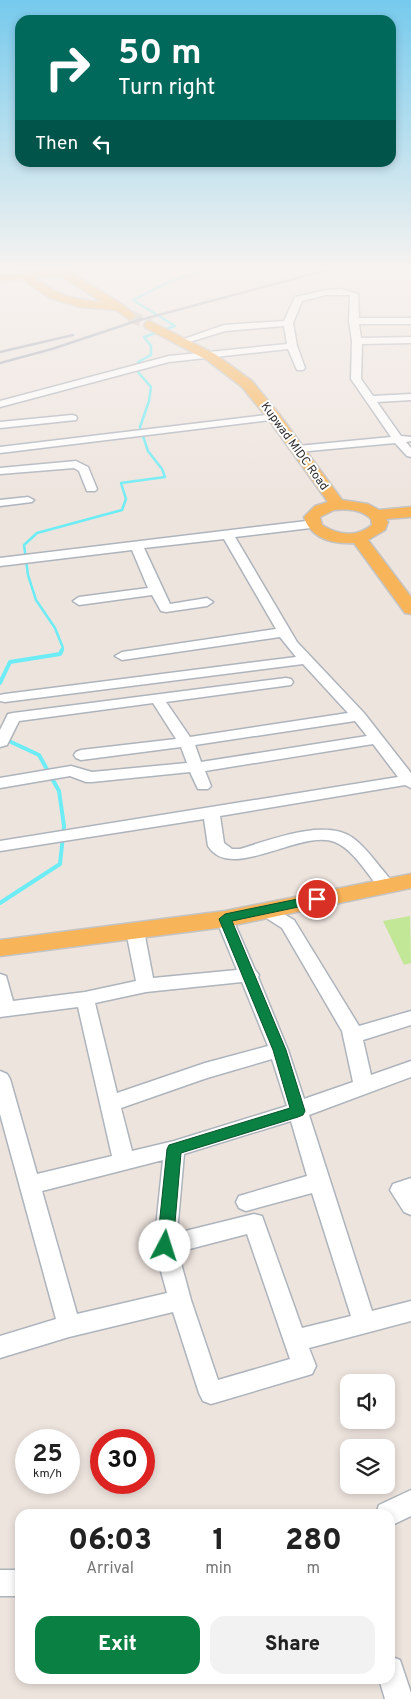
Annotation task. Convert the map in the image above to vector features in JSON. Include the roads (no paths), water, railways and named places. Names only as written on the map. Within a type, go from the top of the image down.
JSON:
[{"type":"main road","name":"Kupwad MIDC Road","points":[[194,347],[240,377],[256,394],[338,505]]},
{"type":"main road","points":[[378,520],[375,532],[358,538],[328,535],[315,527],[312,518],[321,509],[338,505],[357,506],[378,520],[411,521]]},
{"type":"main road","points":[[378,520],[411,512]]},
{"type":"main road","points":[[358,538],[411,610]]},
{"type":"main road","points":[[0,948],[107,932],[135,931],[225,919],[411,881]]},
{"type":"street","points":[[0,404],[169,359],[278,347]]},
{"type":"street","points":[[292,347],[300,368]]},
{"type":"street","points":[[358,347],[356,378],[398,440],[411,454]]},
{"type":"street","points":[[370,398],[411,397]]},
{"type":"street","points":[[0,450],[274,416]]},
{"type":"street","points":[[0,425],[72,418]]},
{"type":"street","points":[[298,449],[411,438]]},
{"type":"street","points":[[0,471],[76,464],[84,469],[91,489]]},
{"type":"street","points":[[0,503],[28,500]]},
{"type":"street","points":[[0,562],[315,524]]},
{"type":"street","points":[[0,846],[211,811],[410,782],[358,716],[304,660],[284,632],[228,535]]},
{"type":"street","points":[[136,546],[156,591],[166,608],[207,602]]},
{"type":"street","points":[[79,601],[156,591]]},
{"type":"street","points":[[122,656],[284,632]]},
{"type":"street","points":[[5,698],[304,660]]},
{"type":"street","points":[[0,742],[2,742],[13,717],[286,682]]},
{"type":"street","points":[[156,698],[186,742],[203,786]]},
{"type":"street","points":[[81,755],[186,742],[358,716]]},
{"type":"street","points":[[0,783],[71,771],[86,777],[92,777],[196,767],[377,739]]},
{"type":"street","points":[[211,811],[216,846],[229,854],[240,854],[304,837],[330,835],[342,838],[386,885]]},
{"type":"street","points":[[266,910],[288,924],[354,1034],[411,1018]]},
{"type":"street","points":[[225,919],[280,1050],[319,1182],[365,1324]]},
{"type":"street","points":[[135,931],[146,985]]},
{"type":"street","points":[[0,981],[3,1009],[86,1000],[146,985],[250,975]]},
{"type":"street","points":[[86,1000],[124,1162]]},
{"type":"street","points":[[351,1030],[363,1085]]},
{"type":"street","points":[[109,1104],[204,1071],[280,1050]]},
{"type":"street","points":[[30,1185],[174,1149],[298,1111],[363,1085],[411,1069]]},
{"type":"street","points":[[0,1079],[70,1326]]},
{"type":"street","points":[[165,1246],[254,1223],[304,1366],[211,1393],[180,1300],[165,1246],[174,1149]]},
{"type":"street","points":[[246,1202],[319,1182]]},
{"type":"street","points":[[411,1187],[400,1190],[411,1206]]},
{"type":"street","points":[[0,1347],[70,1326],[180,1300]]},
{"type":"street","points":[[295,1341],[411,1311]]},
{"type":"street","points":[[395,1511],[411,1504]]},
{"type":"street","points":[[0,1583],[15,1583]]},
{"type":"street","points":[[394,1684],[399,1699]]},
{"type":"waterway","points":[[61,651],[63,648],[55,628],[36,600],[28,575],[24,545],[37,533],[122,510],[126,499],[121,483],[165,477],[162,469],[148,451],[140,427],[149,401],[151,387],[138,372],[138,362],[151,355],[151,347]]},
{"type":"waterway","points":[[0,683],[10,662],[60,654],[62,650]]},
{"type":"waterway","points":[[0,734],[11,742],[39,755],[59,791],[64,826],[60,864],[0,903]]},
{"type":"railway","points":[[0,352],[20,347]]},
{"type":"railway","points":[[0,363],[57,347]]}]
